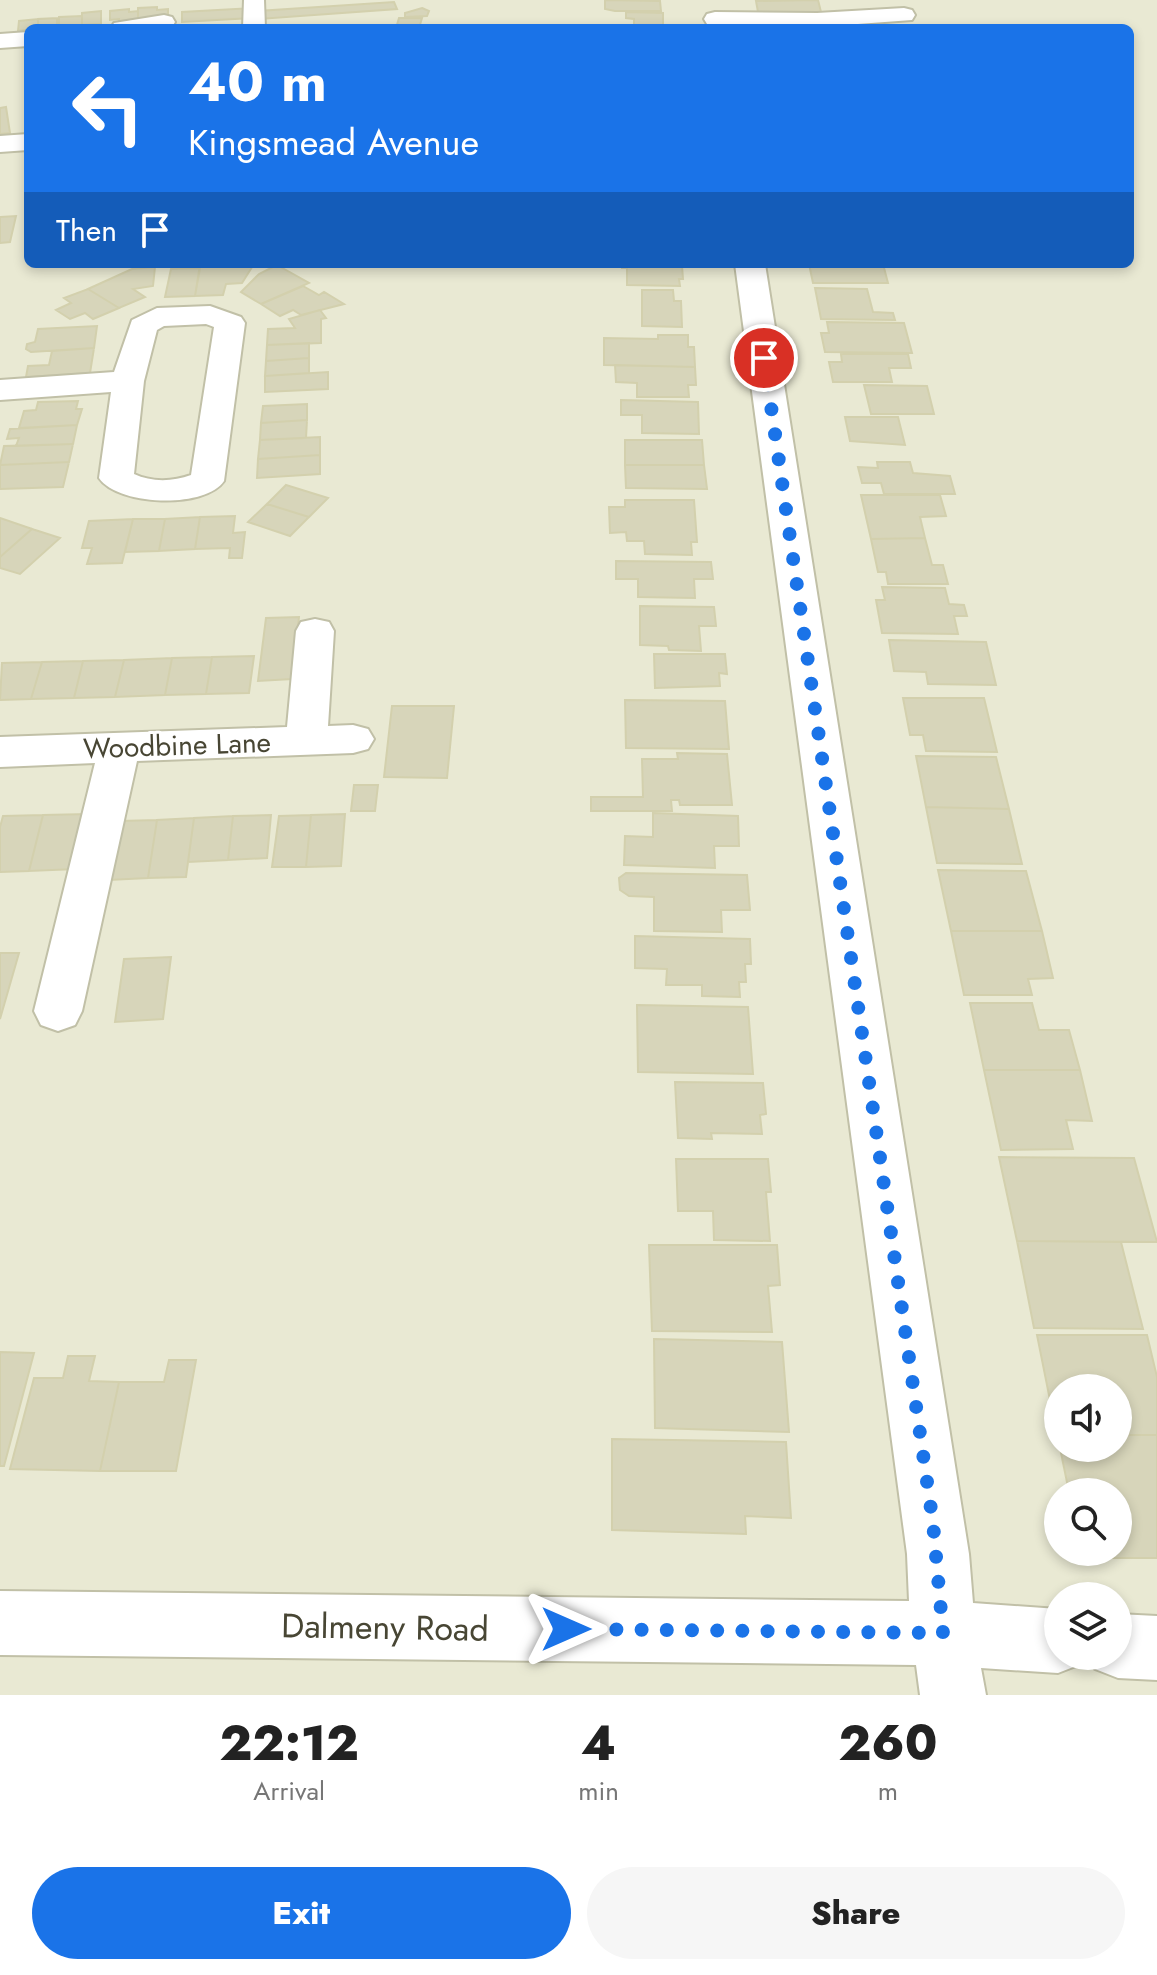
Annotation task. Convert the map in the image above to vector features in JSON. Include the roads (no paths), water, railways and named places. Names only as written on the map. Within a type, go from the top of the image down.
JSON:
[{"type":"street","points":[[254,2],[254,24]]},
{"type":"street","points":[[714,16],[817,20],[904,15]]},
{"type":"street","points":[[150,24],[164,22]]},
{"type":"street","points":[[0,41],[24,39]]},
{"type":"street","points":[[0,144],[24,142]]},
{"type":"street","points":[[751,268],[936,1538],[943,1633],[953,1695]]},
{"type":"street","points":[[210,315],[230,323],[207,481],[184,491],[132,488],[116,478],[128,381],[143,326],[157,317],[210,315]]},
{"type":"street","points":[[0,390],[128,381]]},
{"type":"street","points":[[306,741],[315,631]]},
{"type":"street","name":"Woodbine Lane","points":[[0,752],[353,739]]},
{"type":"street","points":[[58,1011],[119,748]]},
{"type":"street","name":"Dalmeny Road","points":[[0,1623],[943,1633],[1044,1640]]},
{"type":"street","points":[[1132,1647],[1157,1648]]}]
